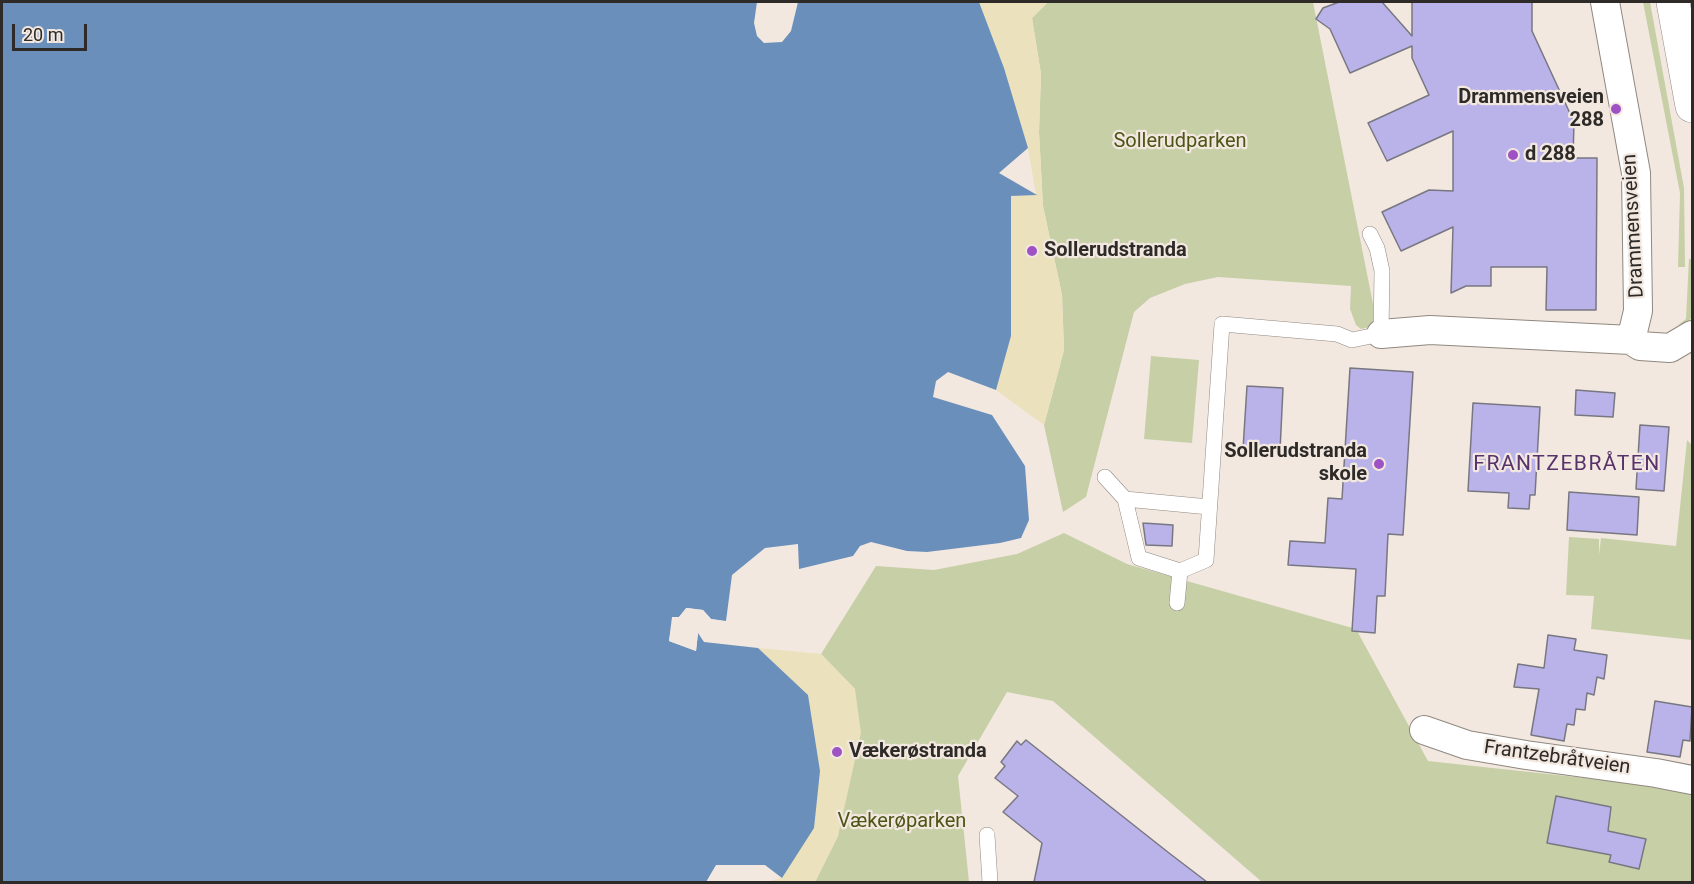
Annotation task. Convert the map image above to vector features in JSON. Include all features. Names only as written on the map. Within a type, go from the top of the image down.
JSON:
[{"type":"highway","points":[[1673,2],[1692,106]]},
{"type":"street","name":"Drammensveien","points":[[1605,2],[1636,173],[1638,311],[1631,340]]},
{"type":"street","points":[[1381,334],[1431,330],[1631,340],[1640,346],[1681,341]]},
{"type":"street","name":"Frantzebråtveien","points":[[1424,730],[1467,745],[1692,780]]},
{"type":"lane","points":[[1105,477],[1125,498],[1139,558],[1180,571],[1206,560],[1222,324],[1337,334],[1352,340],[1381,334],[1382,271],[1377,248],[1370,234]]},
{"type":"lane","points":[[1125,498],[1209,507]]},
{"type":"lane","points":[[1177,603],[1180,571]]},
{"type":"lane","points":[[987,835],[990,882]]},
{"type":"green space","name":"Sollerudparken","points":[[1048,2],[1313,2],[1373,304],[1374,326],[1361,329],[1356,325],[1350,309],[1351,286],[1218,277],[1185,284],[1150,298],[1134,312],[1086,497],[1063,512],[1044,425],[1064,350],[1062,295],[1043,206],[1039,132],[1041,74],[1032,18]]},
{"type":"green space","points":[[1643,2],[1650,2],[1684,188],[1685,267],[1678,267],[1680,193]]},
{"type":"green space","points":[[1689,258],[1692,261],[1692,316],[1689,322],[1678,325],[1686,319]]},
{"type":"green space","points":[[1151,356],[1199,360],[1192,443],[1144,439]]},
{"type":"green space","points":[[1687,440],[1692,445],[1692,640],[1591,629],[1594,596],[1566,595],[1569,537],[1599,539],[1599,555],[1601,538],[1676,546]]},
{"type":"green space","name":"Vækerøparken","points":[[1064,533],[1127,564],[1356,629],[1428,761],[1668,787],[1692,794],[1692,882],[1262,882],[1053,701],[1007,692],[958,776],[969,882],[815,882],[838,836],[855,689],[821,654],[876,566],[934,570],[1017,554]]},
{"type":"sand","name":"Sollerudstranda","points":[[979,2],[1048,2],[1032,18],[1041,74],[1039,132],[1043,206],[1062,295],[1064,350],[1044,425],[996,390],[1011,336],[1011,196],[1036,195],[1028,148],[1004,68]]},
{"type":"sand","name":"Vækerøstranda","points":[[758,648],[821,654],[855,689],[861,733],[838,836],[815,882],[766,882],[782,878],[808,695]]},
{"type":"water","points":[[2,2],[757,2],[754,23],[757,36],[764,43],[782,42],[791,31],[798,2],[979,2],[1004,68],[1028,148],[999,173],[1037,195],[1011,196],[1011,336],[996,390],[948,372],[936,381],[933,397],[992,415],[1025,466],[1029,520],[1021,538],[1000,543],[927,552],[907,551],[871,542],[860,546],[853,556],[799,569],[798,544],[765,548],[732,575],[726,621],[711,619],[703,610],[687,608],[679,617],[673,617],[669,641],[696,651],[698,633],[704,642],[758,648],[808,695],[820,771],[814,828],[782,878],[765,865],[716,865],[706,882],[2,882]]},
{"type":"pier","points":[[686,608],[703,610],[711,619],[729,622],[726,624],[711,621],[702,612],[688,611],[681,619],[675,620],[672,639],[693,647],[696,632],[701,631],[702,633],[698,633],[696,651],[669,641],[672,617],[679,617]]},
{"type":"building","name":"d 288","points":[[1339,2],[1382,2],[1412,36],[1412,2],[1532,2],[1532,31],[1574,122],[1573,158],[1597,158],[1596,310],[1546,310],[1547,267],[1491,267],[1491,286],[1466,286],[1451,293],[1453,227],[1401,251],[1382,212],[1429,190],[1453,191],[1453,131],[1387,161],[1368,123],[1429,95],[1412,58],[1412,46],[1350,73],[1330,29],[1316,19],[1323,8]]},
{"type":"building","points":[[1350,368],[1413,372],[1403,535],[1388,534],[1385,596],[1377,596],[1375,633],[1352,631],[1356,569],[1288,565],[1290,541],[1325,543],[1328,498],[1342,499]]},
{"type":"building","points":[[1247,386],[1283,388],[1280,451],[1243,449]]},
{"type":"building","points":[[1576,390],[1615,393],[1613,417],[1575,415]]},
{"type":"building","points":[[1473,403],[1540,407],[1535,495],[1530,495],[1529,509],[1508,508],[1509,493],[1468,491]]},
{"type":"building","points":[[1640,425],[1669,427],[1664,491],[1636,489]]},
{"type":"building","points":[[1569,492],[1639,497],[1637,535],[1567,530]]},
{"type":"building","points":[[1143,523],[1173,525],[1172,546],[1146,545]]},
{"type":"building","points":[[1548,635],[1576,639],[1574,650],[1607,655],[1604,679],[1597,677],[1594,695],[1587,693],[1585,710],[1576,709],[1574,725],[1567,724],[1564,741],[1531,735],[1539,689],[1514,687],[1518,664],[1544,668]]},
{"type":"building","points":[[1655,701],[1692,707],[1690,741],[1683,740],[1680,757],[1647,752]]},
{"type":"building","points":[[1026,740],[1207,882],[1034,882],[1042,843],[1003,812],[1018,796],[995,778],[1005,766],[1001,762],[1017,741],[1021,745]]},
{"type":"building","points":[[1556,796],[1611,807],[1608,831],[1646,839],[1639,869],[1609,862],[1611,855],[1547,843]]},
{"type":"place","name":"Drammensveien 288","points":[[1616,109]]},
{"type":"place","name":"d 288","points":[[1513,155]]},
{"type":"place","name":"Sollerudstranda","points":[[1032,251]]},
{"type":"place","name":"Sollerudstranda skole","points":[[1379,464]]},
{"type":"place","name":"Vækerøstranda","points":[[837,752]]},
{"type":"district","name":"FRANTZEBRÅTEN","points":[[1567,465]]}]
